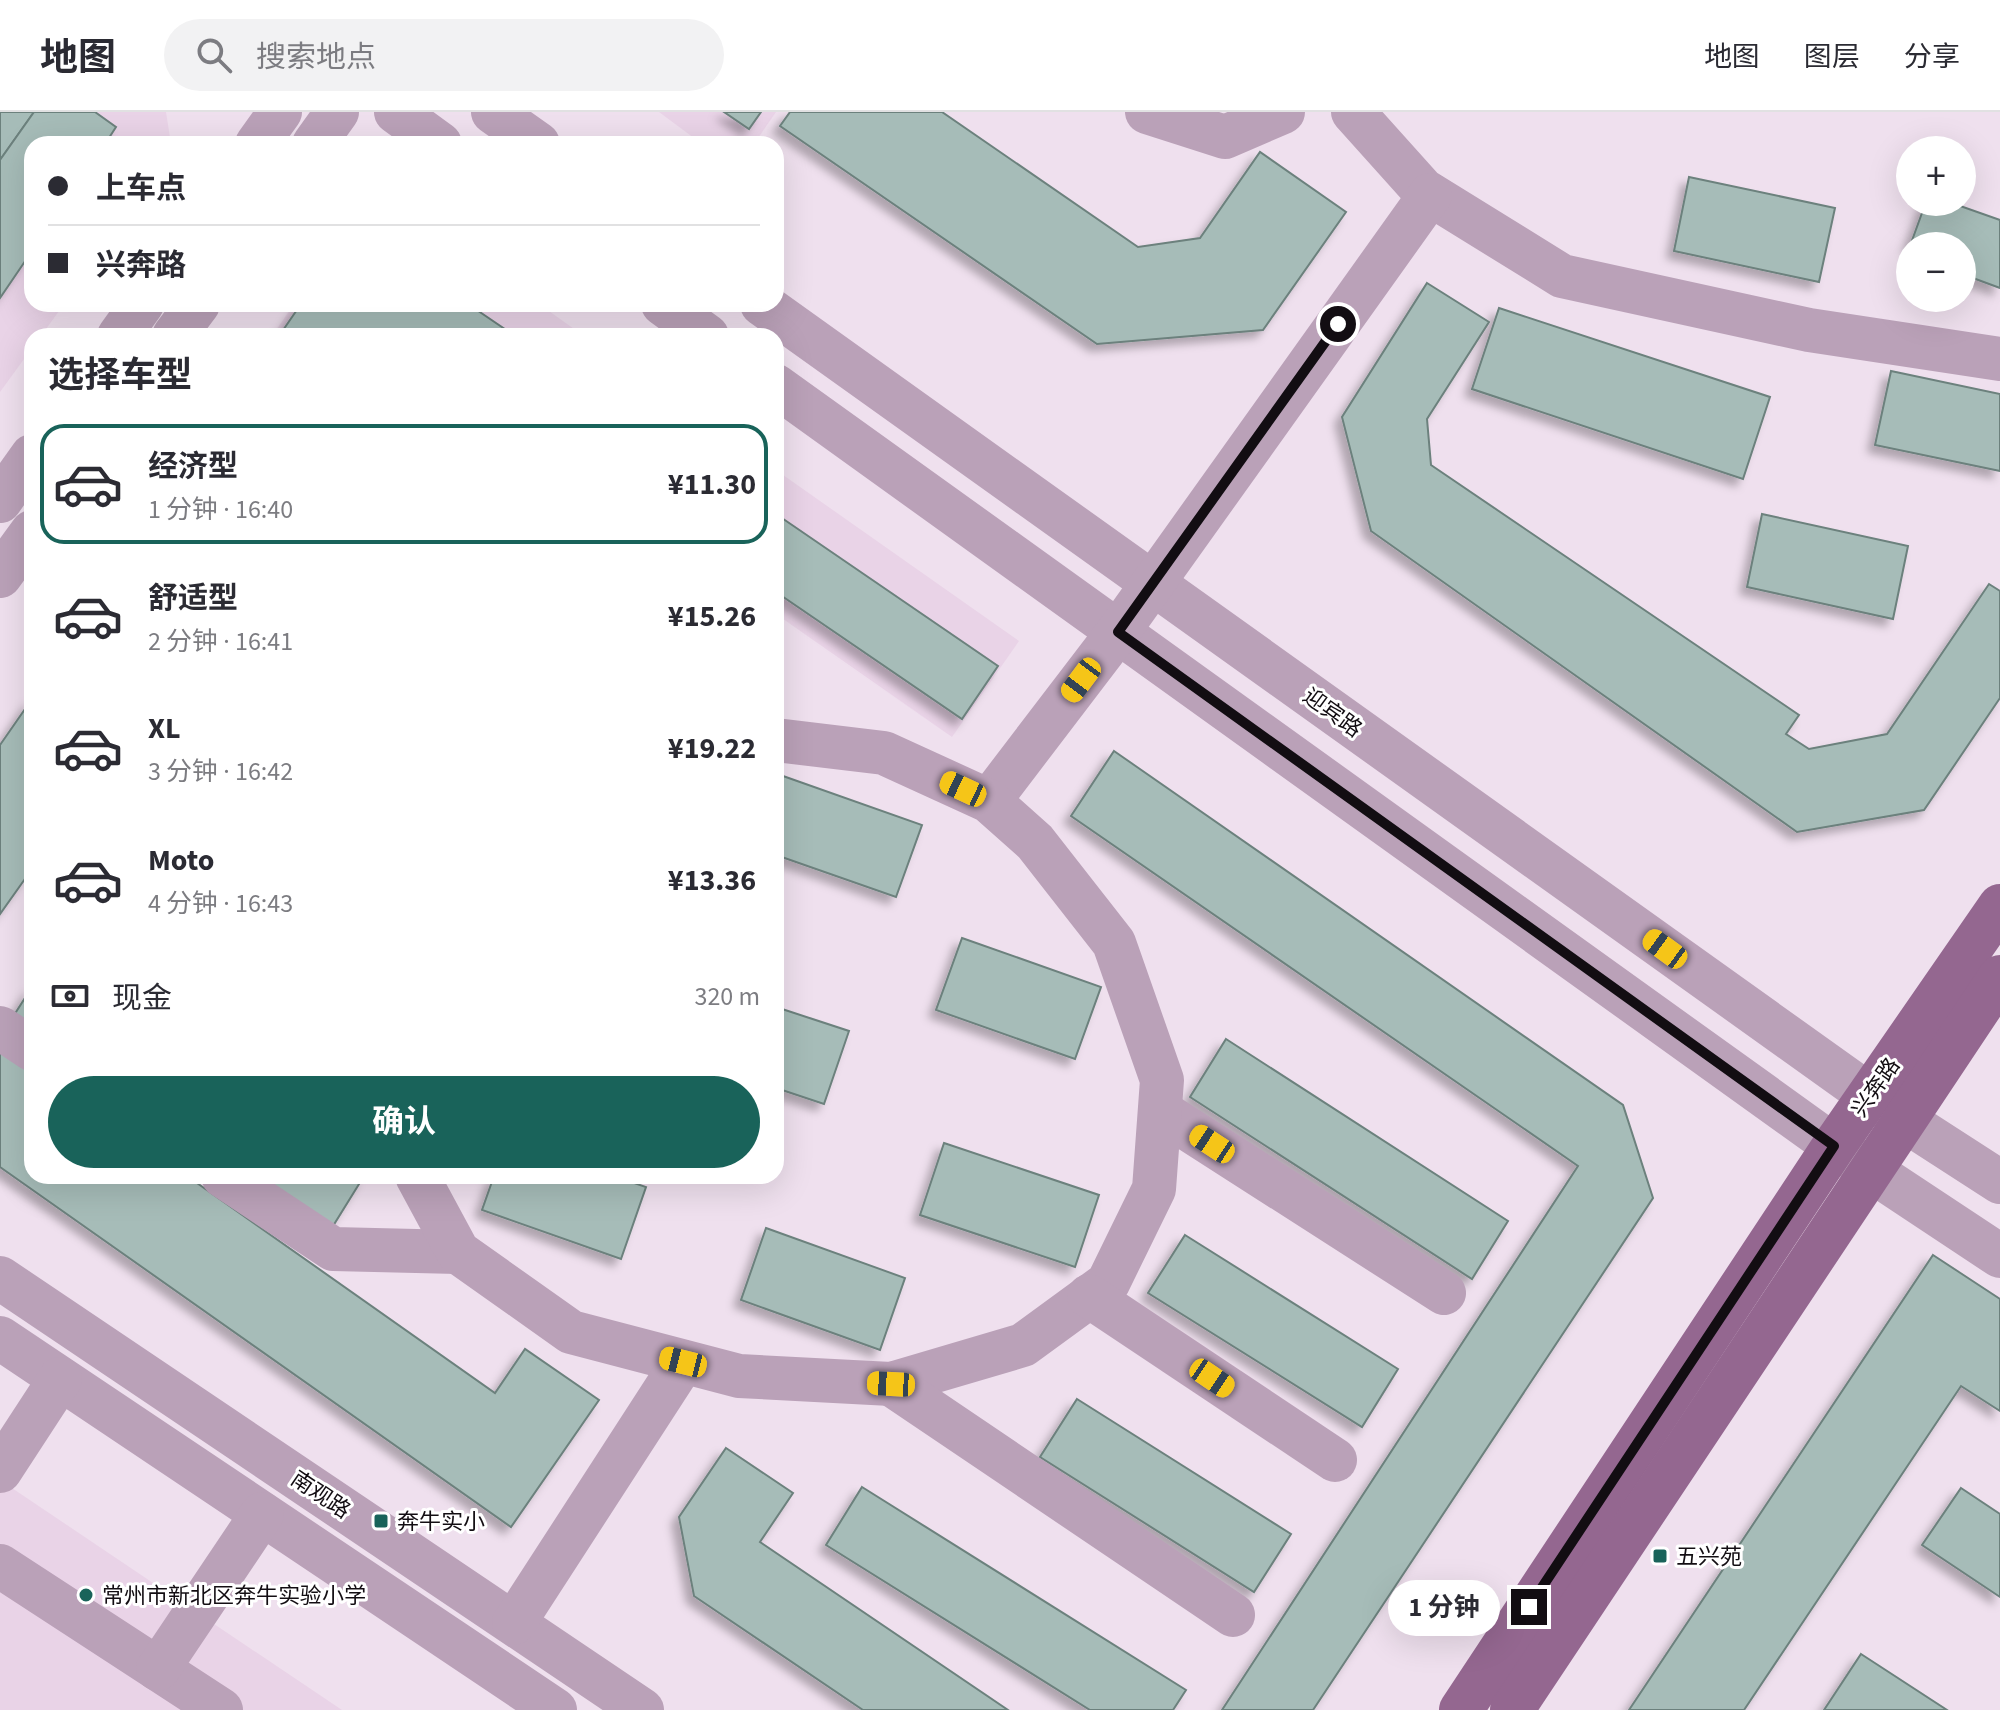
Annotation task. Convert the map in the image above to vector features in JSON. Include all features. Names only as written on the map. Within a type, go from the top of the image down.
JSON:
[{"type":"main road","name":"兴奔路","points":[[1461,1710],[1834,1146],[2000,906]]},
{"type":"main road","points":[[1512,1710],[2000,977]]},
{"type":"street","points":[[263,136],[280,112]]},
{"type":"street","points":[[320,136],[337,112]]},
{"type":"street","points":[[396,112],[429,136]]},
{"type":"street","points":[[493,112],[527,136]]},
{"type":"street","points":[[1147,112],[1225,137],[1283,112]]},
{"type":"street","points":[[1353,112],[1423,190],[1562,276],[1809,330],[2000,359]]},
{"type":"street","points":[[989,801],[1118,632],[1430,195]]},
{"type":"street","points":[[674,312],[696,328]]},
{"type":"street","name":"迎宾路","points":[[773,312],[1904,1120],[2000,1182]]},
{"type":"street","points":[[784,392],[1834,1146],[2000,1256]]},
{"type":"street","points":[[0,501],[24,467]]},
{"type":"street","points":[[0,576],[24,543]]},
{"type":"street","points":[[421,1184],[458,1252],[571,1332],[739,1376],[891,1384],[1023,1345],[1108,1283],[1154,1189],[1162,1080],[1114,943],[1035,842],[989,801],[884,753],[784,741]]},
{"type":"street","points":[[0,1028],[24,1044]]},
{"type":"street","points":[[1160,1111],[1444,1293]]},
{"type":"street","points":[[235,1184],[333,1249],[458,1252]]},
{"type":"street","name":"南观路","points":[[0,1278],[642,1710]]},
{"type":"street","points":[[1089,1296],[1335,1460]]},
{"type":"street","points":[[0,1338],[555,1710]]},
{"type":"street","points":[[514,1623],[683,1362]]},
{"type":"street","points":[[0,1471],[60,1379]]},
{"type":"street","points":[[891,1384],[1233,1615]]},
{"type":"street","points":[[158,1669],[262,1514]]},
{"type":"street","points":[[0,1566],[221,1710]]},
{"type":"shaded area","points":[[0,112],[166,112],[170,136],[24,136],[24,312],[58,312],[47,328],[24,328],[24,359],[0,392]]},
{"type":"shaded area","points":[[659,112],[776,112],[760,136],[691,136]]},
{"type":"shaded area","points":[[288,312],[550,312],[573,328],[278,328]]},
{"type":"shaded area","points":[[784,476],[1019,641],[952,737],[784,620]]},
{"type":"shaded area","name":"常州市新北区奔牛实验小学","points":[[0,1480],[342,1710],[0,1710]]},
{"type":"building","points":[[0,112],[34,112],[0,160]]},
{"type":"building","points":[[34,112],[95,112],[116,127],[110,136],[24,136],[24,263],[0,298],[0,160]]},
{"type":"building","points":[[724,112],[761,112],[749,129]]},
{"type":"building","points":[[790,112],[942,112],[1138,247],[1200,238],[1260,152],[1346,212],[1263,330],[1097,344],[780,126]]},
{"type":"building","points":[[1689,177],[1835,208],[1819,282],[1674,251]]},
{"type":"building","points":[[1976,212],[2000,220],[2000,288],[1976,279],[1976,232],[1915,232],[1921,216],[1976,216]]},
{"type":"building","points":[[1427,283],[1489,322],[1427,419],[1431,465],[1799,715],[1786,734],[1809,749],[1887,734],[1989,584],[2000,591],[2000,698],[1924,810],[1797,832],[1371,531],[1342,417]]},
{"type":"building","points":[[1499,308],[1770,397],[1743,479],[1472,389]]},
{"type":"building","points":[[296,312],[480,312],[503,328],[284,328]]},
{"type":"building","points":[[1891,371],[2000,394],[2000,471],[1875,445]]},
{"type":"building","points":[[1762,514],[1908,546],[1893,619],[1747,587]]},
{"type":"building","points":[[784,519],[998,666],[962,719],[784,597]]},
{"type":"building","points":[[24,710],[24,880],[0,914],[0,745]]},
{"type":"building","points":[[1114,751],[1623,1105],[1653,1198],[1313,1710],[1222,1710],[1578,1166],[1071,816]]},
{"type":"building","points":[[784,776],[922,825],[896,897],[784,858]]},
{"type":"building","points":[[962,938],[1101,987],[1075,1059],[936,1010]]},
{"type":"building","points":[[24,1000],[24,1032],[9,1023]]},
{"type":"building","points":[[784,1010],[849,1031],[824,1104],[784,1091]]},
{"type":"building","points":[[1226,1039],[1508,1221],[1472,1279],[1190,1097]]},
{"type":"building","points":[[0,1044],[24,1061],[24,1184],[0,1167]]},
{"type":"building","points":[[944,1143],[1099,1195],[1075,1267],[920,1215]]},
{"type":"building","points":[[24,1184],[198,1184],[495,1393],[525,1349],[599,1400],[511,1527]]},
{"type":"building","points":[[267,1184],[359,1184],[333,1226]]},
{"type":"building","points":[[491,1184],[637,1184],[646,1187],[621,1259],[482,1210]]},
{"type":"building","points":[[766,1228],[905,1278],[880,1350],[741,1300]]},
{"type":"building","points":[[1185,1235],[1398,1369],[1362,1427],[1148,1293]]},
{"type":"building","points":[[1933,1255],[2000,1299],[2000,1411],[1961,1386],[1744,1710],[1629,1710]]},
{"type":"building","points":[[1077,1399],[1291,1534],[1254,1592],[1040,1457]]},
{"type":"building","points":[[726,1448],[793,1493],[760,1542],[1008,1710],[863,1710],[694,1596],[679,1517]]},
{"type":"building","points":[[862,1487],[1186,1690],[1173,1710],[1090,1710],[826,1545]]},
{"type":"building","points":[[1961,1488],[2000,1514],[2000,1597],[1922,1545]]},
{"type":"building","points":[[1861,1654],[1947,1710],[1824,1710]]},
{"type":"place","name":"奔牛实小","points":[[381,1521]]},
{"type":"place","name":"五兴苑","points":[[1660,1556]]},
{"type":"place","name":"常州市新北区奔牛实验小学","points":[[86,1595]]},
{"type":"route","points":[[1338,324],[1118,632],[1834,1146],[1529,1607]]}]
